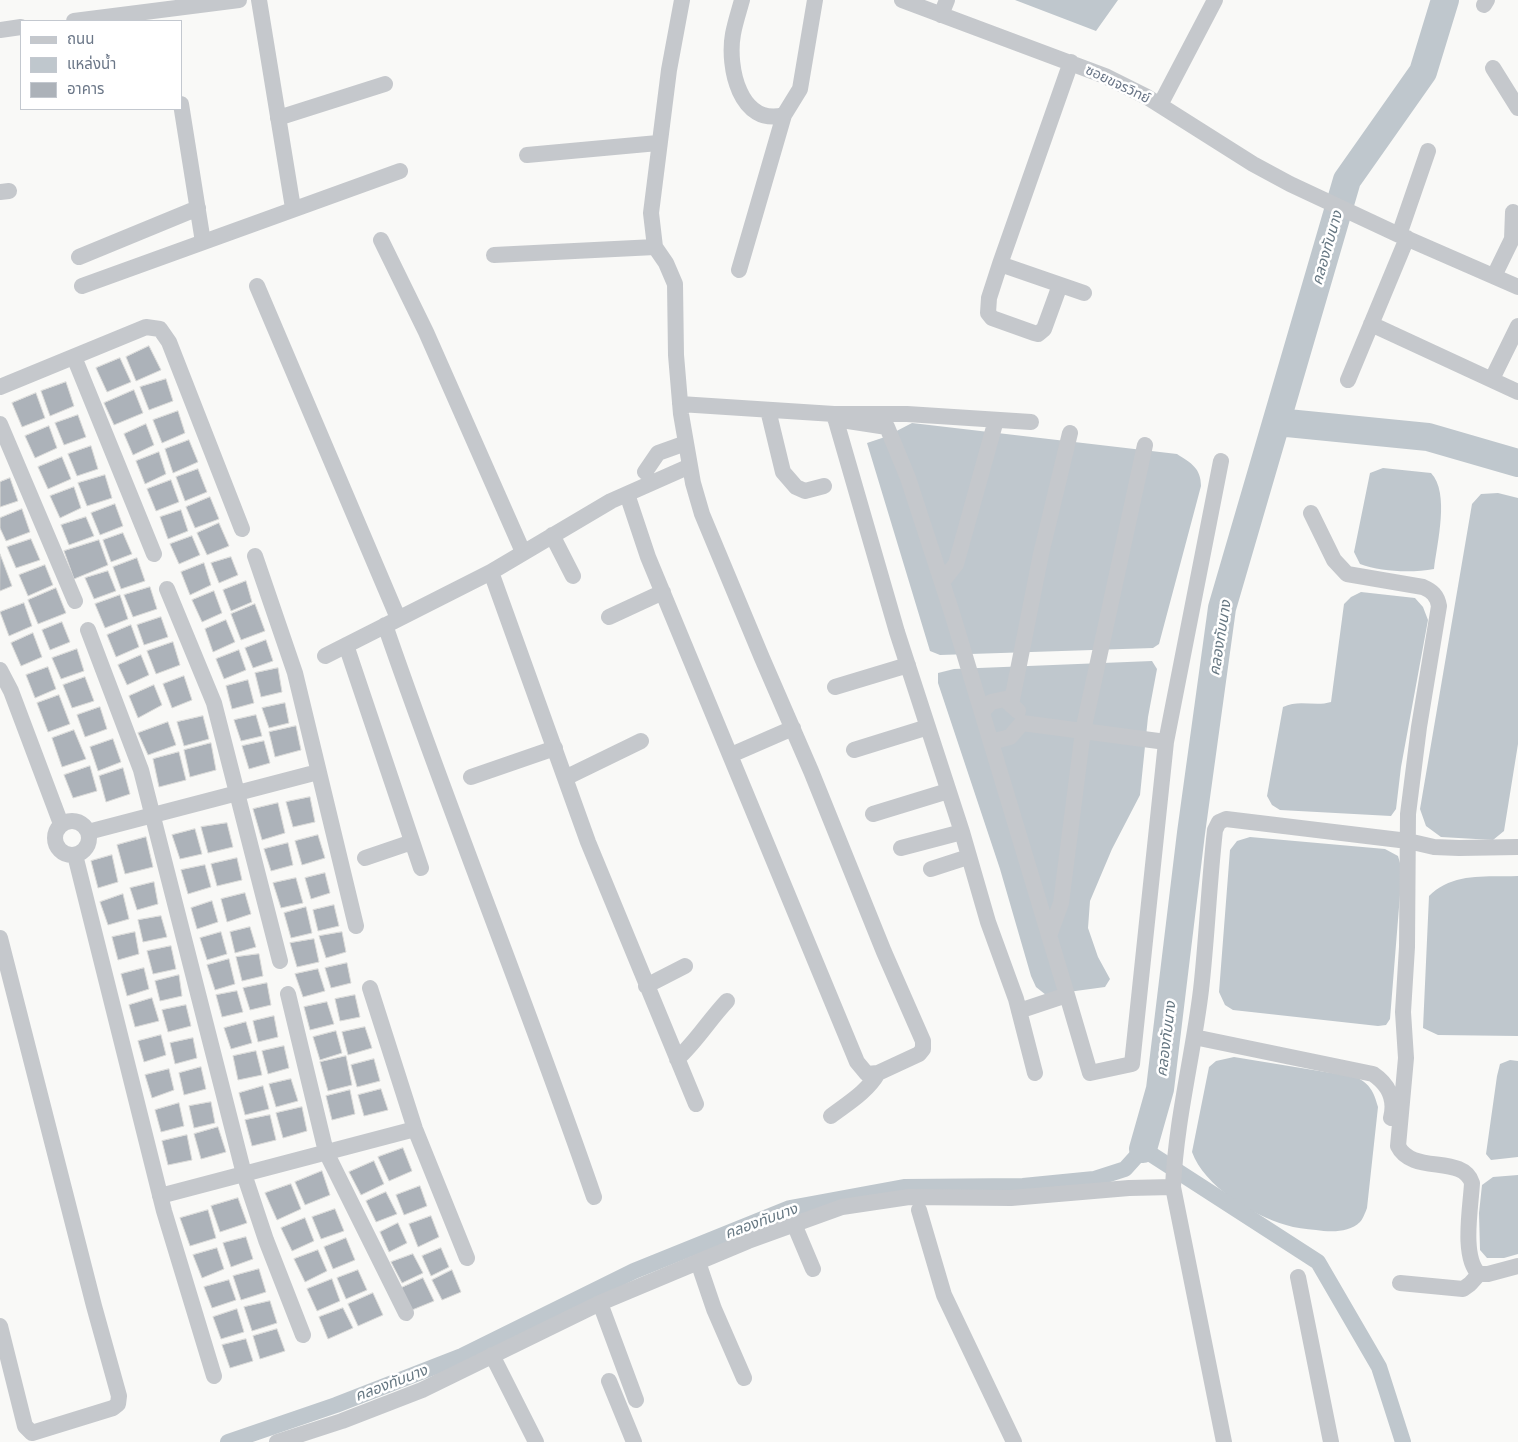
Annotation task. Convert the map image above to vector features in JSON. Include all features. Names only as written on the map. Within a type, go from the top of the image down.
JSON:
[{"type":"street","points":[[92,20],[166,16],[239,0]]},
{"type":"street","points":[[259,0],[293,208]]},
{"type":"street","points":[[627,494],[662,592],[857,1062],[866,1074],[878,1073],[920,1054],[923,1049],[923,1041],[884,952],[793,728],[702,514],[690,466],[680,404],[675,284],[666,263],[656,247],[650,213],[658,143],[682,0]]},
{"type":"street","points":[[742,0],[733,36],[735,80],[742,98],[753,111],[774,117],[784,115]]},
{"type":"street","points":[[739,270],[784,115],[800,89],[815,0]]},
{"type":"street","points":[[1160,105],[1215,0]]},
{"type":"street","name":"ซอยขจรวิทย์","points":[[908,1],[944,7],[1105,76],[1160,105],[1253,164],[1321,199],[1403,237]]},
{"type":"street","points":[[0,30],[20,27]]},
{"type":"street","points":[[1060,285],[1044,329],[1038,334],[992,318],[988,313],[989,298],[1000,264],[1071,62]]},
{"type":"street","points":[[1493,68],[1518,108]]},
{"type":"street","points":[[278,118],[385,84]]},
{"type":"street","points":[[182,110],[203,242]]},
{"type":"street","points":[[528,155],[658,143]]},
{"type":"street","points":[[1348,380],[1403,237],[1428,151]]},
{"type":"street","points":[[82,286],[293,208],[400,171]]},
{"type":"street","points":[[79,257],[198,208]]},
{"type":"street","points":[[1494,276],[1512,240],[1513,212]]},
{"type":"street","points":[[1403,237],[1518,287]]},
{"type":"street","points":[[381,240],[426,332],[523,552]]},
{"type":"street","points":[[494,255],[656,247]]},
{"type":"street","points":[[1000,264],[1084,293]]},
{"type":"street","points":[[257,286],[392,621],[419,724],[553,1079],[594,1197]]},
{"type":"street","points":[[1371,324],[1518,392]]},
{"type":"street","points":[[1492,379],[1518,326]]},
{"type":"street","points":[[0,387],[146,327],[160,329],[169,342],[242,529]]},
{"type":"street","points":[[74,357],[154,554]]},
{"type":"street","points":[[680,404],[834,416],[887,427],[908,478],[942,582],[1090,1073],[1132,1064],[1166,742],[1221,461]]},
{"type":"street","points":[[768,410],[783,472],[788,480],[805,491],[824,486]]},
{"type":"street","points":[[834,416],[907,414],[1031,422]]},
{"type":"street","points":[[834,416],[908,664],[962,832],[968,858],[1019,1011],[1034,1073]]},
{"type":"street","points":[[942,582],[956,564],[996,420]]},
{"type":"street","points":[[0,424],[75,601]]},
{"type":"street","points":[[1011,705],[1040,554],[1070,433]]},
{"type":"street","points":[[645,472],[661,451],[686,443]]},
{"type":"street","points":[[1049,936],[1061,903],[1083,731],[1145,445]]},
{"type":"street","points":[[325,656],[491,572],[552,535],[627,494],[690,466]]},
{"type":"street","points":[[1311,513],[1334,560],[1347,574],[1423,587],[1438,598],[1439,606],[1419,727],[1408,814],[1407,946],[1403,1012],[1406,1058],[1398,1146]]},
{"type":"street","points":[[552,535],[572,576]]},
{"type":"street","points":[[255,556],[295,672],[356,926]]},
{"type":"street","points":[[491,572],[565,778],[646,986],[696,1104]]},
{"type":"street","points":[[167,588],[214,703],[280,961]]},
{"type":"street","points":[[609,617],[662,592]]},
{"type":"street","points":[[88,630],[141,770],[244,1174],[266,1240],[302,1335]]},
{"type":"street","points":[[346,645],[421,868]]},
{"type":"street","points":[[835,687],[908,664]]},
{"type":"street","points":[[0,670],[11,691],[60,824]]},
{"type":"street","points":[[982,712],[991,702],[1005,699],[1019,712],[1022,723]]},
{"type":"street","points":[[1022,723],[1166,742]]},
{"type":"street","points":[[991,742],[1010,737],[1022,723]]},
{"type":"street","points":[[731,755],[793,728]]},
{"type":"street","points":[[854,750],[928,728]]},
{"type":"street","points":[[565,778],[641,741]]},
{"type":"street","points":[[471,777],[555,748]]},
{"type":"street","points":[[88,832],[318,772]]},
{"type":"street","points":[[873,814],[948,791]]},
{"type":"street","points":[[1224,1442],[1172,1187],[1175,1145],[1201,990],[1214,840],[1219,822],[1226,819],[1408,841],[1434,847],[1518,847]]},
{"type":"street","points":[[68,820],[76,821],[83,825],[88,832],[87,846],[74,855],[60,851],[54,838],[60,824],[68,820]]},
{"type":"street","points":[[901,848],[962,832]]},
{"type":"street","points":[[364,858],[412,842]]},
{"type":"street","points":[[74,855],[160,1196],[214,1376]]},
{"type":"street","points":[[931,869],[968,858]]},
{"type":"street","points":[[0,938],[91,1297],[119,1396],[118,1404],[113,1408],[32,1433],[26,1426],[0,1326]]},
{"type":"street","points":[[646,986],[685,966]]},
{"type":"street","points":[[370,988],[415,1129],[467,1258]]},
{"type":"street","points":[[288,994],[326,1152],[406,1313]]},
{"type":"street","points":[[1019,1011],[1067,995]]},
{"type":"street","points":[[677,1060],[693,1045],[708,1020],[727,1001]]},
{"type":"street","points":[[1194,1037],[1373,1074],[1383,1081],[1389,1090],[1392,1114],[1388,1129],[1389,1137],[1398,1146],[1402,1154],[1408,1159],[1465,1171],[1470,1177],[1472,1183],[1469,1252],[1473,1268],[1479,1274],[1488,1274],[1518,1266]]},
{"type":"street","points":[[831,1116],[872,1084],[878,1073]]},
{"type":"street","points":[[160,1196],[415,1129]]},
{"type":"street","points":[[277,1442],[342,1421],[422,1390],[600,1302],[842,1206],[909,1196],[1011,1198],[1129,1188],[1172,1187]]},
{"type":"street","points":[[919,1210],[944,1295],[1014,1442]]},
{"type":"street","points":[[794,1224],[813,1269]]},
{"type":"street","points":[[698,1262],[714,1308],[744,1378]]},
{"type":"street","points":[[1400,1283],[1463,1289],[1479,1274]]},
{"type":"street","points":[[1298,1277],[1331,1442]]},
{"type":"street","points":[[600,1302],[636,1400]]},
{"type":"street","points":[[492,1355],[536,1442]]},
{"type":"street","points":[[610,1381],[634,1442]]},
{"type":"water","points":[[1015,0],[1118,0],[1096,31]]},
{"type":"water","points":[[912,423],[1177,454],[1191,463],[1197,470],[1201,486],[1159,644],[1153,648],[940,655],[930,651],[867,443],[885,437]]},
{"type":"water","points":[[1383,468],[1431,473],[1437,482],[1440,493],[1441,519],[1434,569],[1397,571],[1377,569],[1360,564],[1354,552],[1370,473]]},
{"type":"water","points":[[1498,493],[1518,498],[1518,744],[1504,831],[1493,840],[1441,837],[1426,826],[1420,809],[1472,504],[1481,494]]},
{"type":"water","points":[[1361,592],[1415,598],[1423,607],[1428,620],[1401,767],[1396,809],[1391,816],[1280,810],[1272,805],[1267,796],[1283,707],[1301,703],[1319,704],[1331,702],[1344,604],[1351,597]]},
{"type":"water","points":[[1152,661],[1157,669],[1148,717],[1140,795],[1112,849],[1090,901],[1088,928],[1098,957],[1110,979],[1105,987],[1046,995],[1036,987],[1031,976],[1000,869],[938,683],[938,673],[954,669]]},
{"type":"water","points":[[1250,837],[1385,849],[1398,856],[1402,870],[1390,1019],[1386,1025],[1378,1026],[1233,1010],[1225,1005],[1219,992],[1230,850],[1237,841]]},
{"type":"water","points":[[1482,876],[1518,876],[1518,1036],[1438,1035],[1423,1028],[1429,896],[1438,888],[1459,879]]},
{"type":"water","points":[[1234,1057],[1356,1077],[1371,1089],[1378,1107],[1367,1208],[1356,1226],[1345,1230],[1327,1231],[1293,1227],[1273,1220],[1231,1198],[1207,1176],[1198,1164],[1192,1152],[1209,1067],[1216,1061]]},
{"type":"water","points":[[1510,1060],[1518,1061],[1518,1157],[1491,1160],[1486,1154],[1497,1076],[1500,1064]]},
{"type":"water","points":[[1518,1175],[1518,1254],[1504,1258],[1487,1258],[1480,1250],[1479,1213],[1482,1185],[1493,1177]]},
{"type":"building","points":[[149,346],[161,370],[136,381],[126,357]]},
{"type":"building","points":[[120,358],[131,382],[107,392],[96,368]]},
{"type":"building","points":[[166,379],[173,401],[149,410],[140,387]]},
{"type":"building","points":[[66,382],[74,406],[50,416],[41,391]]},
{"type":"building","points":[[134,390],[143,413],[114,425],[104,403]]},
{"type":"building","points":[[36,393],[45,418],[22,427],[12,403]]},
{"type":"building","points":[[178,411],[185,433],[162,443],[153,420]]},
{"type":"building","points":[[78,415],[86,437],[64,445],[55,423]]},
{"type":"building","points":[[146,424],[154,445],[133,455],[124,434]]},
{"type":"building","points":[[49,426],[57,448],[35,458],[25,436]]},
{"type":"building","points":[[189,440],[198,462],[173,473],[165,449]]},
{"type":"building","points":[[91,446],[98,469],[77,476],[68,454]]},
{"type":"building","points":[[159,452],[166,474],[145,484],[136,461]]},
{"type":"building","points":[[62,457],[71,479],[48,489],[38,467]]},
{"type":"building","points":[[198,469],[207,492],[185,501],[176,477]]},
{"type":"building","points":[[105,475],[112,498],[87,506],[78,483]]},
{"type":"building","points":[[10,478],[18,501],[0,507],[0,482]]},
{"type":"building","points":[[171,480],[179,502],[156,511],[147,489]]},
{"type":"building","points":[[74,487],[81,508],[60,518],[50,496]]},
{"type":"building","points":[[210,497],[219,519],[195,528],[186,507]]},
{"type":"building","points":[[115,504],[123,526],[100,535],[91,513]]},
{"type":"building","points":[[22,509],[30,532],[6,541],[0,528],[0,518]]},
{"type":"building","points":[[181,510],[188,531],[168,539],[160,517]]},
{"type":"building","points":[[86,517],[94,536],[69,545],[61,525]]},
{"type":"building","points":[[219,523],[229,546],[207,555],[197,533]]},
{"type":"building","points":[[123,533],[132,554],[111,562],[103,540]]},
{"type":"building","points":[[192,536],[200,555],[179,564],[170,544]]},
{"type":"building","points":[[31,539],[40,560],[16,568],[7,547]]},
{"type":"building","points":[[99,540],[108,565],[74,579],[64,551]]},
{"type":"building","points":[[0,554],[12,586],[0,591]]},
{"type":"building","points":[[231,557],[238,575],[219,583],[211,563]]},
{"type":"building","points":[[137,558],[145,581],[121,589],[113,567]]},
{"type":"building","points":[[204,563],[211,585],[190,595],[181,572]]},
{"type":"building","points":[[45,565],[53,585],[28,596],[19,575]]},
{"type":"building","points":[[108,571],[116,591],[94,599],[85,578]]},
{"type":"building","points":[[246,581],[252,602],[231,611],[223,590]]},
{"type":"building","points":[[150,587],[157,609],[133,617],[124,595]]},
{"type":"building","points":[[56,588],[66,613],[38,624],[28,600]]},
{"type":"building","points":[[214,591],[222,613],[202,622],[192,600]]},
{"type":"building","points":[[120,595],[128,619],[105,628],[95,604]]},
{"type":"building","points":[[24,603],[32,626],[9,636],[0,612]]},
{"type":"building","points":[[255,604],[265,631],[241,640],[231,614]]},
{"type":"building","points":[[161,617],[168,637],[144,645],[137,625]]},
{"type":"building","points":[[226,620],[235,642],[213,652],[205,629]]},
{"type":"building","points":[[62,622],[70,642],[50,650],[42,630]]},
{"type":"building","points":[[131,625],[139,647],[116,657],[107,635]]},
{"type":"building","points":[[33,633],[42,657],[21,666],[11,643]]},
{"type":"building","points":[[266,640],[273,661],[253,668],[245,648]]},
{"type":"building","points":[[173,642],[180,665],[156,674],[147,651]]},
{"type":"building","points":[[77,649],[84,671],[61,679],[52,658]]},
{"type":"building","points":[[239,650],[246,670],[224,679],[216,659]]},
{"type":"building","points":[[141,655],[149,675],[127,685],[118,665]]},
{"type":"building","points":[[48,667],[56,689],[35,698],[26,675]]},
{"type":"building","points":[[278,668],[282,692],[261,697],[255,673]]},
{"type":"building","points":[[184,676],[192,700],[172,708],[163,684]]},
{"type":"building","points":[[85,677],[94,701],[72,708],[63,685]]},
{"type":"building","points":[[248,680],[254,703],[232,709],[226,686]]},
{"type":"building","points":[[154,685],[162,705],[138,718],[129,696]]},
{"type":"building","points":[[59,695],[70,724],[48,732],[37,703]]},
{"type":"building","points":[[285,703],[289,723],[269,728],[262,708]]},
{"type":"building","points":[[100,707],[107,729],[85,737],[77,715]]},
{"type":"building","points":[[256,715],[262,736],[241,741],[234,720]]},
{"type":"building","points":[[203,716],[209,739],[184,746],[177,722]]},
{"type":"building","points":[[168,722],[176,745],[148,755],[138,733]]},
{"type":"building","points":[[296,726],[301,750],[275,757],[269,732]]},
{"type":"building","points":[[74,730],[86,759],[62,767],[52,738]]},
{"type":"building","points":[[113,739],[121,762],[98,771],[90,747]]},
{"type":"building","points":[[264,741],[270,763],[249,769],[242,746]]},
{"type":"building","points":[[211,743],[216,770],[190,777],[184,750]]},
{"type":"building","points":[[179,752],[186,780],[159,787],[153,759]]},
{"type":"building","points":[[90,766],[97,791],[73,798],[64,775]]},
{"type":"building","points":[[123,768],[130,794],[106,802],[99,776]]},
{"type":"building","points":[[310,797],[315,822],[293,827],[286,802]]},
{"type":"building","points":[[278,803],[285,833],[262,840],[253,809]]},
{"type":"building","points":[[227,823],[233,847],[208,853],[201,827]]},
{"type":"building","points":[[195,829],[202,854],[180,859],[172,835]]},
{"type":"building","points":[[318,835],[325,858],[302,865],[295,841]]},
{"type":"building","points":[[146,837],[153,867],[125,874],[117,845]]},
{"type":"building","points":[[288,843],[293,865],[271,871],[264,849]]},
{"type":"building","points":[[112,855],[118,882],[98,888],[91,861]]},
{"type":"building","points":[[237,858],[242,880],[217,886],[211,864]]},
{"type":"building","points":[[205,865],[211,887],[188,894],[181,870]]},
{"type":"building","points":[[325,873],[330,893],[311,899],[305,878]]},
{"type":"building","points":[[296,878],[303,903],[281,908],[273,883]]},
{"type":"building","points":[[154,882],[158,904],[137,910],[130,888]]},
{"type":"building","points":[[245,893],[251,914],[227,922],[221,899]]},
{"type":"building","points":[[123,894],[129,919],[108,925],[100,902]]},
{"type":"building","points":[[212,901],[218,922],[197,929],[191,908]]},
{"type":"building","points":[[334,905],[339,926],[318,931],[313,910]]},
{"type":"building","points":[[306,907],[312,933],[291,938],[284,913]]},
{"type":"building","points":[[161,916],[167,937],[143,942],[138,920]]},
{"type":"building","points":[[250,927],[256,947],[235,953],[230,932]]},
{"type":"building","points":[[135,932],[139,954],[118,960],[112,937]]},
{"type":"building","points":[[221,932],[227,954],[207,960],[200,938]]},
{"type":"building","points":[[342,932],[346,952],[326,958],[319,936]]},
{"type":"building","points":[[314,939],[319,962],[297,967],[290,943]]},
{"type":"building","points":[[171,946],[176,969],[153,974],[147,951]]},
{"type":"building","points":[[259,954],[263,976],[242,981],[236,957]]},
{"type":"building","points":[[229,959],[235,984],[215,990],[207,965]]},
{"type":"building","points":[[347,963],[351,983],[331,988],[325,968]]},
{"type":"building","points":[[144,968],[149,989],[127,996],[121,974]]},
{"type":"building","points":[[318,969],[325,991],[303,997],[295,974]]},
{"type":"building","points":[[179,975],[182,996],[160,1001],[155,981]]},
{"type":"building","points":[[267,983],[271,1005],[250,1010],[243,988]]},
{"type":"building","points":[[237,991],[243,1012],[222,1017],[216,995]]},
{"type":"building","points":[[355,995],[360,1017],[340,1021],[335,999]]},
{"type":"building","points":[[152,998],[159,1021],[135,1027],[129,1005]]},
{"type":"building","points":[[327,1002],[334,1024],[310,1030],[304,1007]]},
{"type":"building","points":[[186,1005],[191,1026],[168,1032],[162,1010]]},
{"type":"building","points":[[274,1016],[278,1037],[258,1042],[253,1021]]},
{"type":"building","points":[[246,1022],[252,1043],[231,1049],[224,1028]]},
{"type":"building","points":[[365,1027],[372,1048],[348,1055],[342,1032]]},
{"type":"building","points":[[336,1031],[342,1053],[320,1060],[313,1037]]},
{"type":"building","points":[[161,1035],[166,1055],[144,1062],[138,1041]]},
{"type":"building","points":[[193,1038],[197,1058],[175,1064],[170,1043]]},
{"type":"building","points":[[284,1046],[289,1068],[268,1074],[262,1051]]},
{"type":"building","points":[[256,1051],[262,1075],[238,1080],[233,1056]]},
{"type":"building","points":[[346,1056],[352,1085],[328,1091],[320,1062]]},
{"type":"building","points":[[374,1059],[380,1081],[357,1087],[351,1065]]},
{"type":"building","points":[[201,1067],[206,1089],[184,1095],[179,1073]]},
{"type":"building","points":[[169,1069],[174,1090],[152,1098],[145,1075]]},
{"type":"building","points":[[291,1079],[298,1101],[276,1107],[269,1084]]},
{"type":"building","points":[[263,1086],[269,1109],[245,1115],[239,1093]]},
{"type":"building","points":[[381,1089],[388,1110],[364,1116],[358,1095]]},
{"type":"building","points":[[350,1090],[355,1114],[332,1120],[326,1096]]},
{"type":"building","points":[[211,1102],[215,1123],[194,1128],[189,1106]]},
{"type":"building","points":[[179,1103],[184,1126],[161,1132],[155,1110]]},
{"type":"building","points":[[302,1107],[307,1131],[283,1138],[276,1113]]},
{"type":"building","points":[[270,1115],[276,1140],[252,1146],[245,1120]]},
{"type":"building","points":[[218,1127],[226,1152],[201,1159],[194,1134]]},
{"type":"building","points":[[187,1135],[192,1160],[168,1165],[162,1141]]},
{"type":"building","points":[[403,1148],[412,1171],[389,1181],[378,1157]]},
{"type":"building","points":[[374,1161],[384,1184],[361,1195],[349,1172]]},
{"type":"building","points":[[322,1171],[330,1195],[305,1205],[295,1182]]},
{"type":"building","points":[[291,1184],[301,1209],[277,1220],[265,1193]]},
{"type":"building","points":[[420,1186],[427,1206],[404,1215],[396,1195]]},
{"type":"building","points":[[386,1192],[397,1214],[376,1222],[366,1201]]},
{"type":"building","points":[[238,1198],[247,1223],[220,1232],[211,1206]]},
{"type":"building","points":[[335,1209],[344,1231],[321,1239],[312,1217]]},
{"type":"building","points":[[208,1210],[216,1238],[190,1246],[180,1218]]},
{"type":"building","points":[[431,1216],[439,1237],[418,1247],[409,1224]]},
{"type":"building","points":[[305,1218],[314,1241],[292,1251],[281,1228]]},
{"type":"building","points":[[398,1223],[407,1243],[389,1252],[380,1232]]},
{"type":"building","points":[[246,1237],[253,1259],[231,1267],[223,1243]]},
{"type":"building","points":[[346,1238],[355,1260],[333,1269],[324,1247]]},
{"type":"building","points":[[217,1248],[224,1269],[202,1278],[193,1255]]},
{"type":"building","points":[[441,1248],[449,1267],[431,1276],[422,1256]]},
{"type":"building","points":[[318,1250],[327,1271],[305,1282],[294,1259]]},
{"type":"building","points":[[413,1254],[423,1273],[402,1283],[391,1262]]},
{"type":"building","points":[[259,1269],[266,1292],[241,1300],[233,1276]]},
{"type":"building","points":[[358,1270],[367,1290],[346,1299],[337,1278]]},
{"type":"building","points":[[452,1270],[461,1292],[442,1300],[432,1280]]},
{"type":"building","points":[[423,1278],[434,1301],[412,1310],[401,1288]]},
{"type":"building","points":[[332,1279],[340,1301],[317,1311],[307,1289]]},
{"type":"building","points":[[229,1280],[236,1300],[212,1308],[204,1287]]},
{"type":"building","points":[[373,1293],[383,1315],[358,1326],[348,1304]]},
{"type":"building","points":[[270,1301],[277,1323],[252,1331],[244,1307]]},
{"type":"building","points":[[343,1308],[353,1328],[328,1339],[319,1317]]},
{"type":"building","points":[[237,1309],[244,1332],[221,1339],[213,1317]]},
{"type":"building","points":[[277,1329],[285,1351],[260,1359],[253,1336]]},
{"type":"building","points":[[246,1339],[253,1361],[230,1368],[222,1345]]},
{"type":"waterway","name":"คลองทับนาง","points":[[1143,1149],[1160,1089],[1191,833],[1222,608],[1347,180],[1423,72],[1445,0]]},
{"type":"waterway","points":[[1277,422],[1428,437],[1518,463]]},
{"type":"waterway","name":"คลองทับนาง","points":[[228,1442],[336,1405],[462,1356],[634,1271],[790,1208],[904,1187],[1023,1186],[1094,1179],[1125,1169],[1143,1149],[1318,1262],[1379,1367],[1403,1442]]}]
